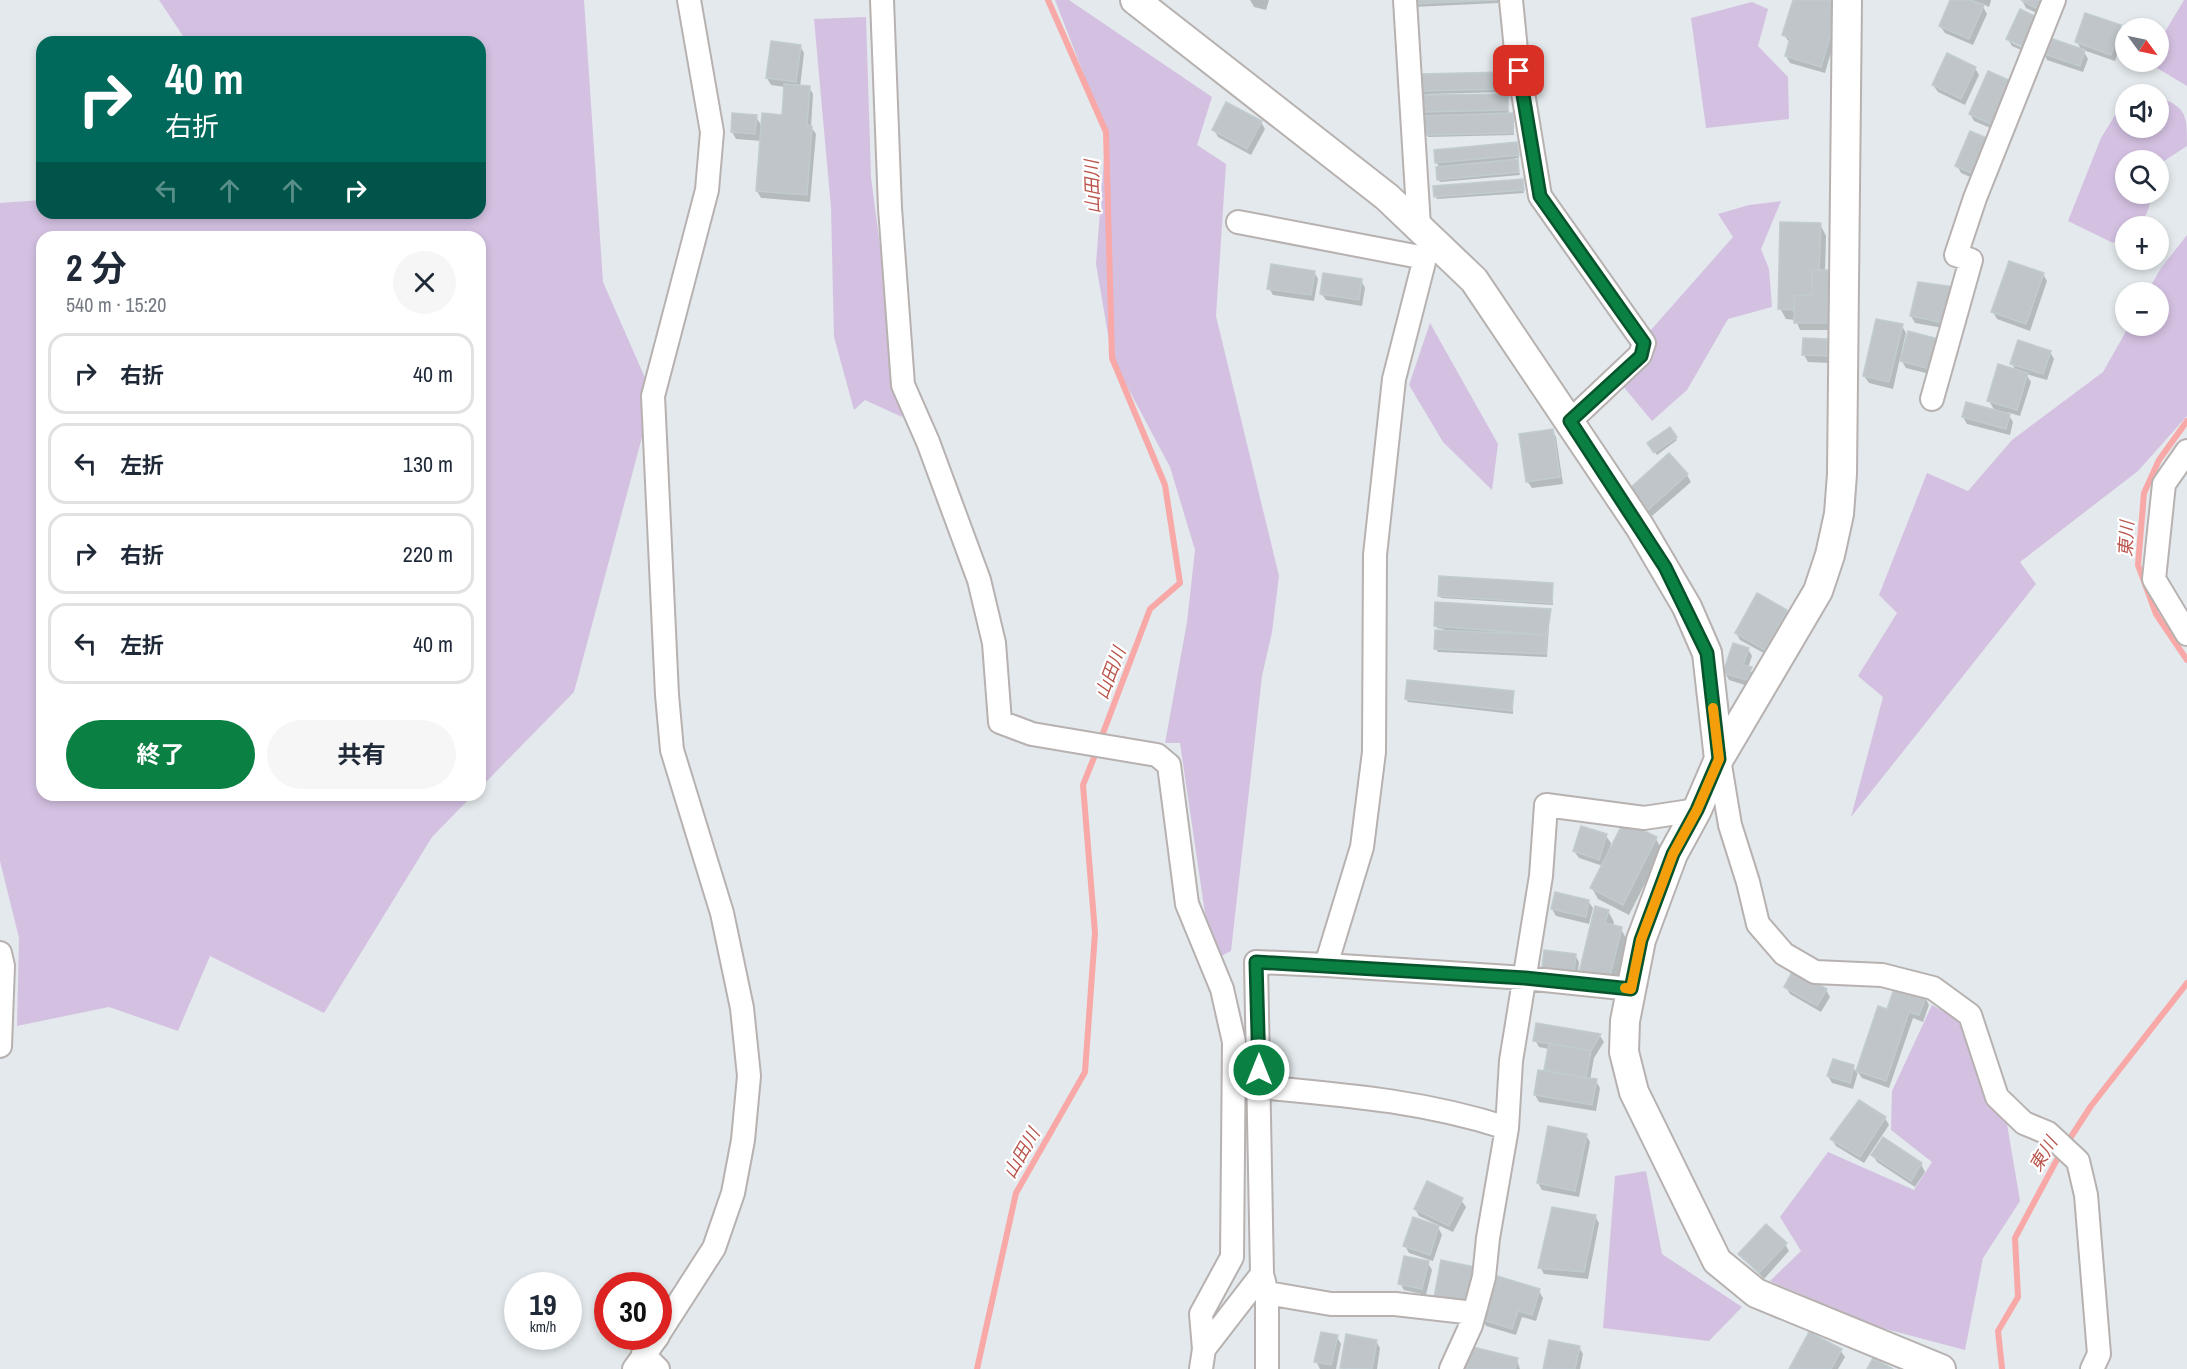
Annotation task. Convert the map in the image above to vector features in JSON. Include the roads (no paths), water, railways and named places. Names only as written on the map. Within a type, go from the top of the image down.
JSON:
[{"type":"street","points":[[672,1314],[714,1248],[733,1193],[743,1140],[749,1076],[742,1008],[722,913],[672,750],[667,695],[653,396],[707,190],[712,132],[689,0]]},
{"type":"street","points":[[882,0],[890,208],[903,385],[928,442],[979,580],[994,643],[1000,722],[1032,734],[1157,755],[1169,765],[1187,904],[1222,989],[1234,1042],[1232,1257],[1201,1314],[1203,1359]]},
{"type":"street","points":[[1326,965],[1363,837],[1374,752],[1376,543],[1394,379],[1428,242],[1405,0]]},
{"type":"street","points":[[1510,0],[1540,196],[1644,343],[1641,356],[1570,421]]},
{"type":"street","points":[[1847,0],[1842,474],[1839,514],[1830,555],[1818,591],[1719,759],[1697,810],[1673,854],[1641,940],[1625,1020],[1624,1052],[1634,1092],[1717,1261],[1756,1293],[1894,1349],[1928,1367]]},
{"type":"street","points":[[1932,399],[1971,260],[1956,255],[1975,198],[2054,0]]},
{"type":"street","points":[[1139,1],[1387,197],[1428,242],[1474,280],[1570,421],[1665,567],[1707,653],[1719,759],[1730,825],[1748,882],[1758,924],[1784,954],[1815,972],[1882,975],[1933,988],[1970,1015],[1997,1096],[2024,1123],[2048,1133],[2078,1161],[2086,1195],[2099,1354],[2092,1369]]},
{"type":"street","points":[[1238,222],[1428,242]]},
{"type":"street","points":[[2187,451],[2164,484],[2154,579],[2187,634]]},
{"type":"street","points":[[1451,1369],[1474,1313],[1484,1277],[1488,1238],[1507,1128],[1511,1061],[1541,876],[1546,806],[1644,818],[1697,810]]},
{"type":"street","points":[[0,953],[3,966],[0,1046]]},
{"type":"street","points":[[1267,1369],[1256,962],[1525,978],[1631,989]]},
{"type":"street","points":[[1259,1087],[1374,1098],[1456,1112],[1507,1128]]},
{"type":"street","points":[[1203,1359],[1264,1283]]},
{"type":"street","points":[[1264,1283],[1330,1304],[1395,1304],[1474,1313]]},
{"type":"street","points":[[645,1364],[652,1350]]},
{"type":"waterway","name":"山田川","points":[[1048,0],[1106,132],[1112,358],[1165,485],[1180,583],[1150,609],[1100,741]]},
{"type":"waterway","name":"東川","points":[[2187,421],[2159,460],[2144,493],[2138,565],[2156,614],[2187,660]]},
{"type":"waterway","name":"山田川","points":[[977,1369],[1016,1193],[1085,1072],[1095,933],[1083,785],[1097,750]]},
{"type":"waterway","name":"東川","points":[[2067,1143],[2091,1106],[2187,983]]},
{"type":"waterway","name":"東川","points":[[2002,1368],[1998,1331],[2018,1297],[2015,1238],[2061,1152]]}]
